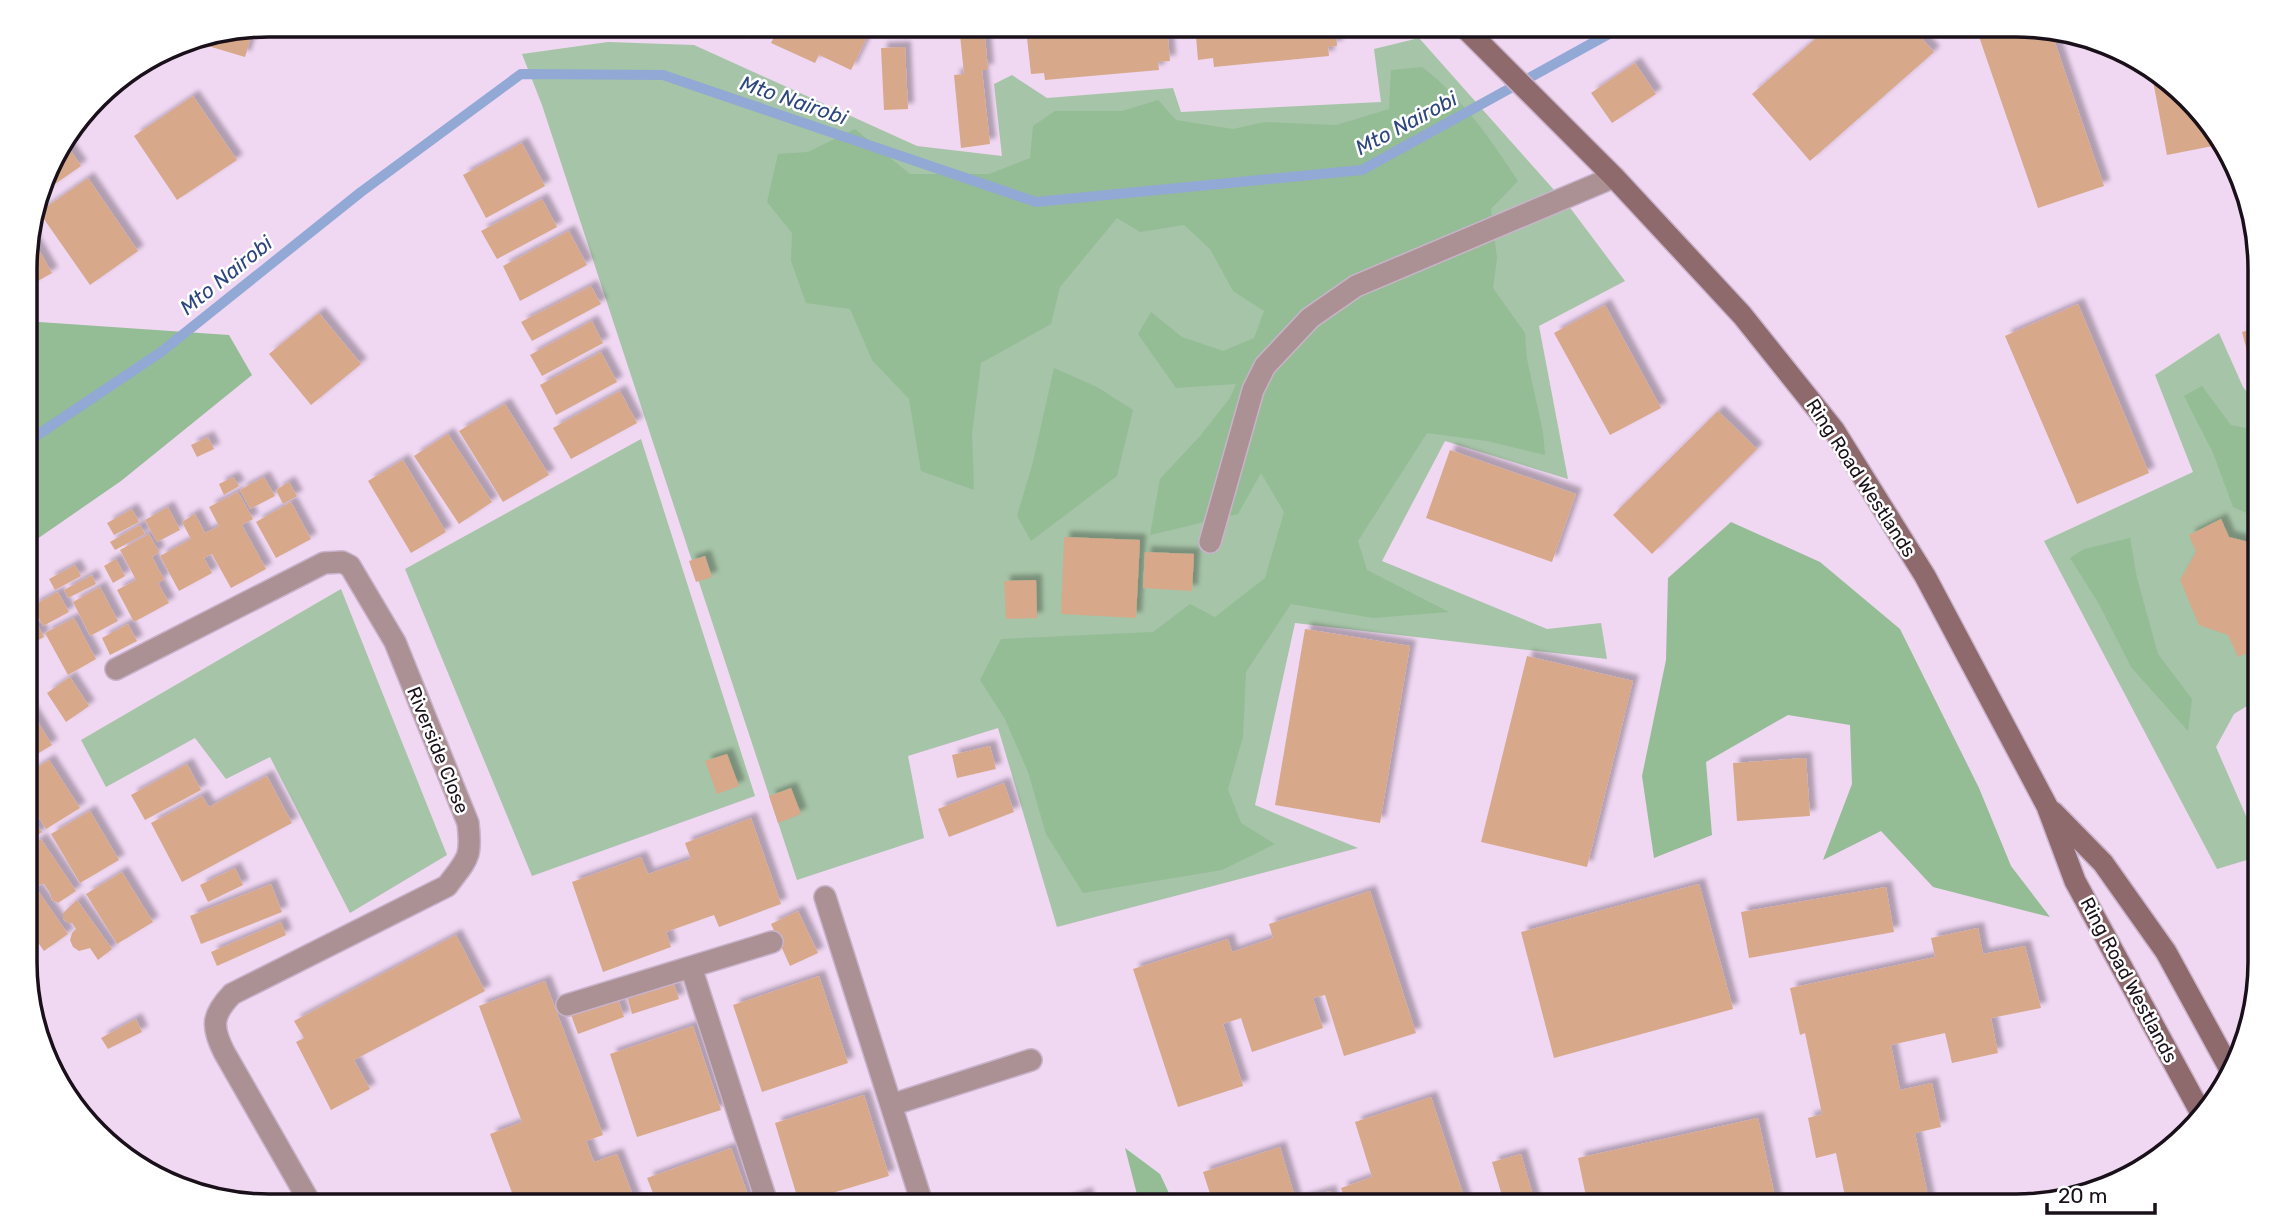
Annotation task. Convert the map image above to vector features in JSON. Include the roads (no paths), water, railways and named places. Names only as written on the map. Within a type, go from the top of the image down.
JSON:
[{"type":"main road","name":"Ring Road Westlands","points":[[1474,37],[1614,177],[1742,315],[1834,430],[1925,576],[2047,806],[2075,881],[2197,1106]]},
{"type":"main road","name":"Ring Road Westlands","points":[[2047,806],[2104,863],[2166,952],[2226,1061]]},
{"type":"street","points":[[1210,542],[1253,390],[1265,366],[1310,318],[1356,286],[1614,177]]},
{"type":"street","name":"Riverside Close","points":[[116,668],[324,563],[342,562],[350,566],[395,642],[468,823],[471,848],[467,861],[447,886],[232,994],[215,1017],[217,1037],[224,1052],[305,1194]]},
{"type":"street","points":[[825,897],[919,1194]]},
{"type":"street","points":[[567,1005],[772,942]]},
{"type":"street","points":[[691,967],[764,1194]]},
{"type":"street","points":[[891,1105],[1031,1060]]},
{"type":"waterway","name":"Mto Nairobi","points":[[37,435],[161,352],[361,192],[521,74],[663,75],[1036,202],[1362,170],[1603,37]]}]
